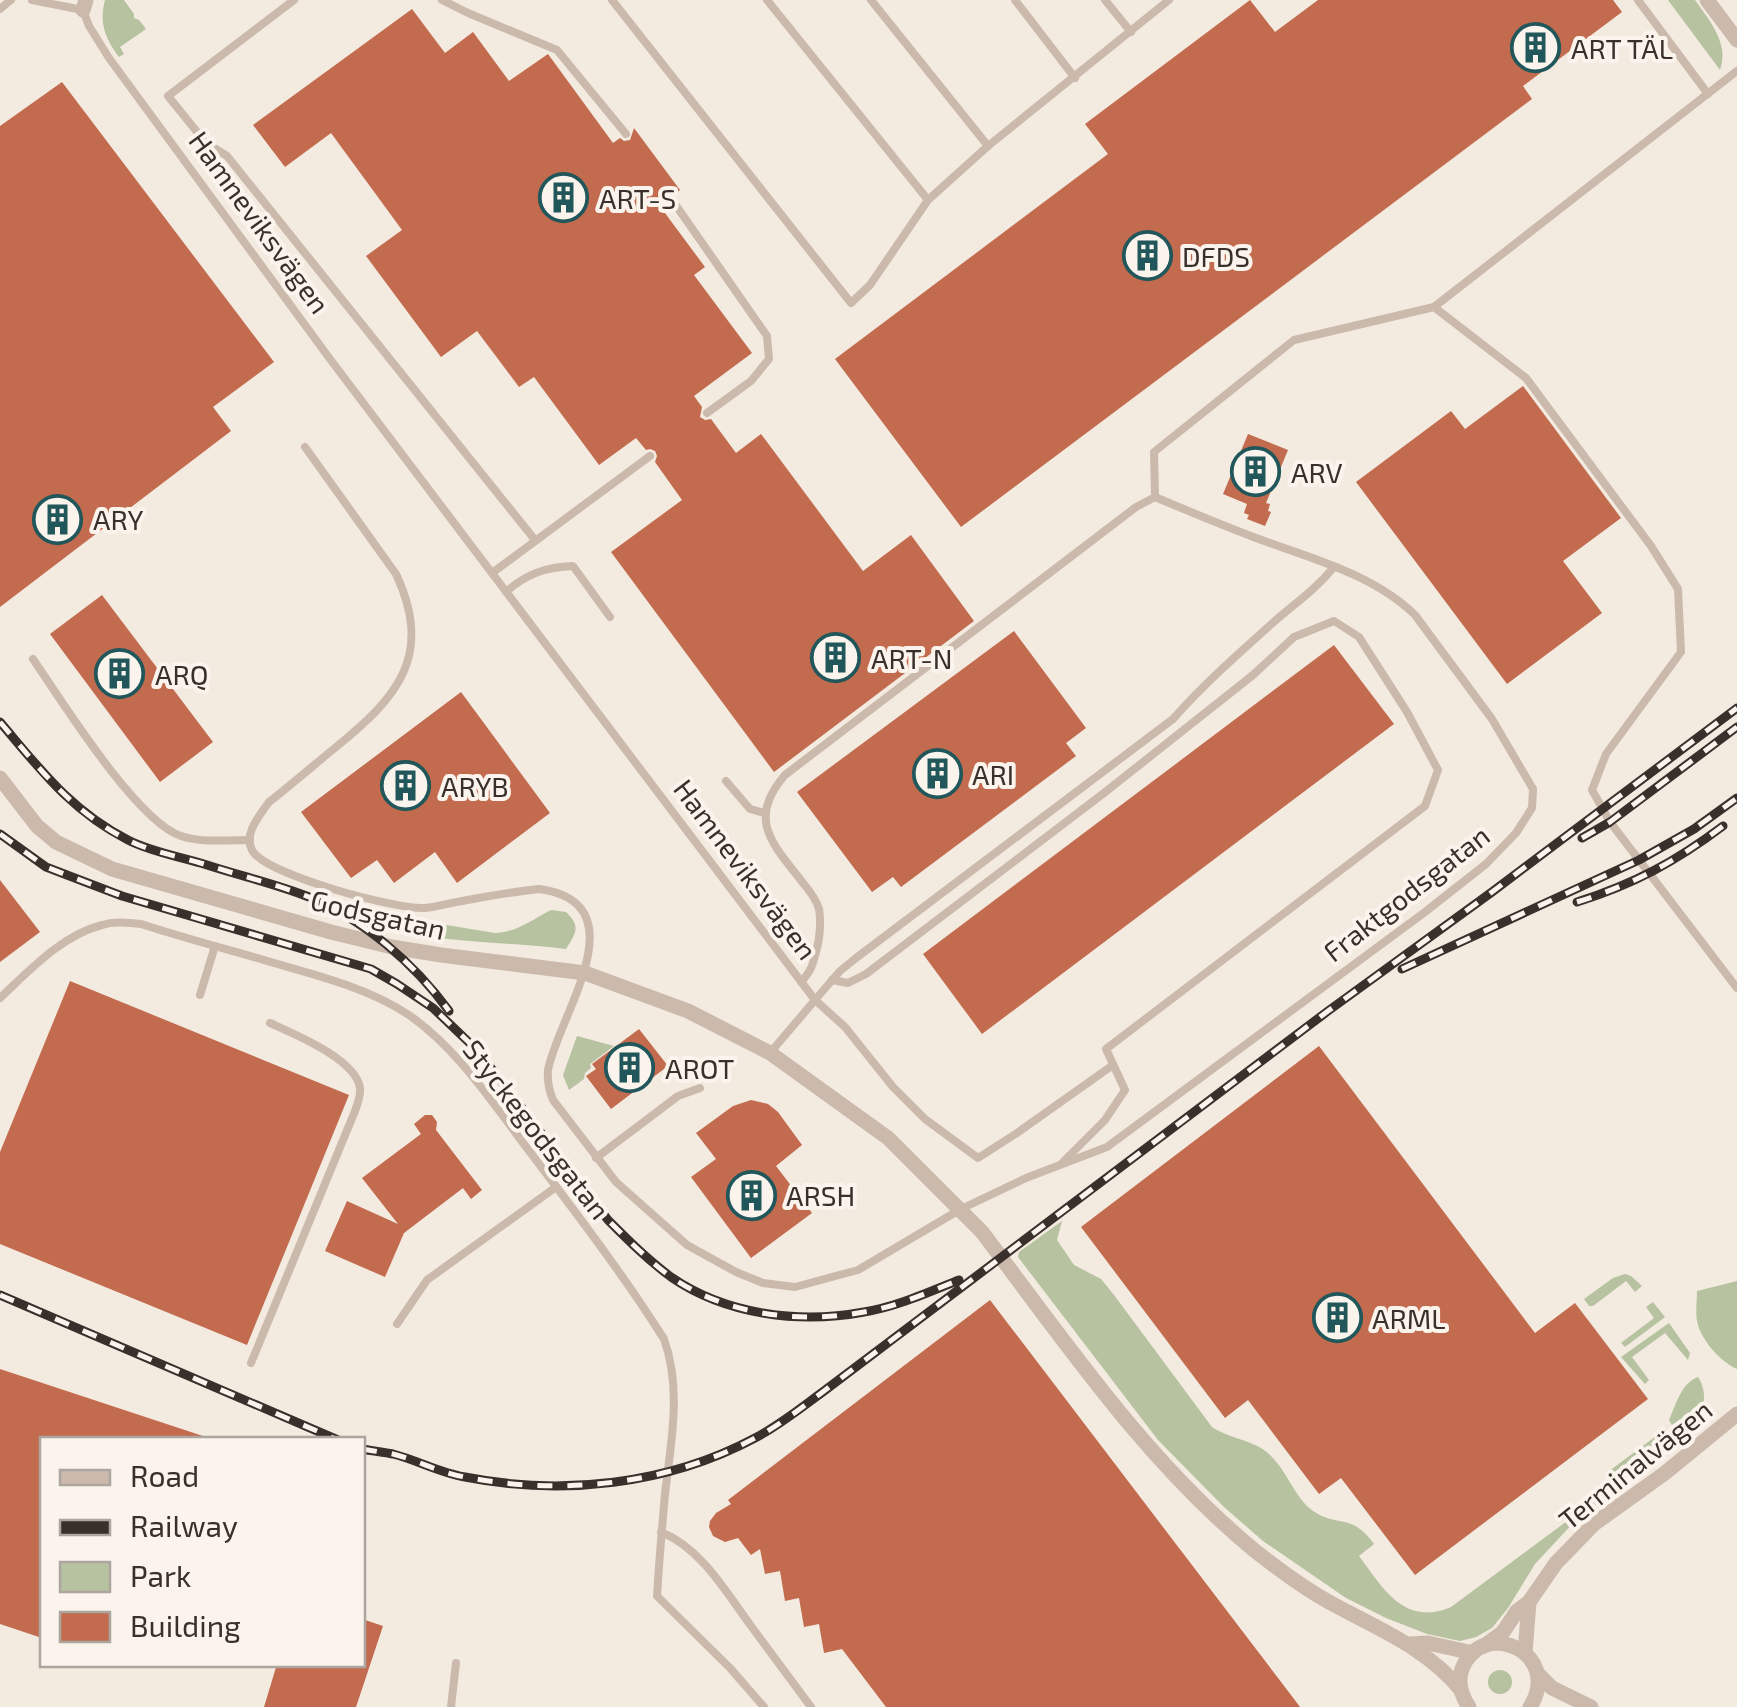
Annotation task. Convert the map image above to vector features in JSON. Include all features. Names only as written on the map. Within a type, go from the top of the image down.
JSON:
[{"type":"street","points":[[1712,2],[1737,40]]},
{"type":"street","name":"Godsgatan","points":[[0,778],[37,826],[56,842],[112,869],[392,947],[584,973],[688,1011],[770,1053]]},
{"type":"street","points":[[770,1053],[888,1138],[961,1209],[1126,1422],[1197,1500],[1302,1586],[1410,1644],[1448,1674],[1469,1707]]},
{"type":"street","name":"Terminalvägen","points":[[1479,1650],[1503,1632],[1556,1563],[1594,1524],[1737,1414]]},
{"type":"street","points":[[1525,1653],[1529,1602]]},
{"type":"street","points":[[1410,1644],[1479,1650],[1506,1644],[1525,1653],[1552,1688],[1591,1707]]},
{"type":"street","points":[[1460,1690],[1462,1670],[1479,1650]]},
{"type":"street","points":[[1530,1707],[1538,1674]]},
{"type":"lane","points":[[0,8],[11,0]]},
{"type":"lane","points":[[32,0],[84,5]]},
{"type":"lane","points":[[294,0],[168,96],[206,142],[227,156],[535,540]]},
{"type":"lane","points":[[442,0],[557,50],[626,134]]},
{"type":"lane","points":[[612,0],[851,303],[870,285],[928,200],[988,146],[1169,0]]},
{"type":"lane","points":[[767,0],[928,200]]},
{"type":"lane","points":[[871,0],[988,146]]},
{"type":"lane","points":[[1015,0],[1075,78]]},
{"type":"lane","points":[[1105,0],[1130,32]]},
{"type":"lane","points":[[1638,0],[1708,94]]},
{"type":"lane","name":"Hamneviksvägen","points":[[84,5],[89,26],[120,74],[330,359],[815,1000],[770,1053]]},
{"type":"lane","points":[[801,982],[811,970],[819,941],[819,908],[771,841],[764,813],[772,790],[785,776],[1136,507],[1155,498],[1154,452],[1294,340],[1434,307],[1737,71]]},
{"type":"lane","points":[[675,204],[767,336],[769,359],[751,381],[707,414]]},
{"type":"lane","points":[[1434,307],[1526,378],[1651,546],[1678,589],[1682,652],[1606,754],[1592,790],[1610,822],[1737,988]]},
{"type":"lane","points":[[33,659],[128,792],[155,820],[180,836],[250,840],[256,821],[269,802],[380,709],[398,685],[409,659],[412,622],[396,574],[305,447]]},
{"type":"lane","points":[[492,573],[650,456]]},
{"type":"lane","name":"Fraktgodsgatan","points":[[250,840],[254,854],[271,866],[371,901],[423,909],[539,889],[571,898],[582,910],[590,952],[552,1055],[549,1089],[596,1158],[616,1182],[687,1245],[736,1272],[763,1283],[795,1287],[858,1270],[961,1209],[1107,1146],[1426,912],[1486,864],[1516,833],[1532,808],[1533,789],[1492,718],[1415,615],[1389,592],[1155,498]]},
{"type":"lane","points":[[506,592],[523,577],[573,566],[610,617]]},
{"type":"lane","points":[[1113,1065],[978,1158],[925,1119],[892,1087],[845,1027],[815,1000],[856,958],[1173,719],[1215,673],[1317,589],[1334,567]]},
{"type":"lane","points":[[832,980],[848,983],[866,974],[1104,793],[1294,637],[1334,621],[1358,637],[1438,770],[1425,806],[1106,1049],[1125,1090],[1105,1120],[1060,1166]]},
{"type":"lane","points":[[726,781],[750,809],[764,813]]},
{"type":"lane","name":"Styckegodsgatan","points":[[0,998],[52,951],[79,934],[117,922],[141,924],[350,987],[408,1015],[458,1058],[556,1186],[664,1338],[672,1361],[674,1411],[658,1596],[764,1707]]},
{"type":"lane","points":[[200,995],[215,946]]},
{"type":"lane","points":[[251,1363],[361,1092],[358,1080],[345,1065],[310,1041],[270,1023]]},
{"type":"lane","points":[[596,1158],[678,1096],[700,1088]]},
{"type":"lane","points":[[397,1324],[427,1280],[556,1186]]},
{"type":"lane","points":[[661,1532],[678,1539],[696,1555],[811,1707]]},
{"type":"lane","points":[[451,1707],[456,1664]]},
{"type":"green space","points":[[105,0],[124,0],[146,29],[120,47],[124,54],[119,57],[104,30]]},
{"type":"green space","points":[[1668,0],[1695,0],[1720,42],[1720,70]]},
{"type":"green space","points":[[367,910],[420,920],[419,926],[414,935],[375,927],[363,915]]},
{"type":"green space","points":[[551,910],[566,912],[574,922],[574,935],[566,949],[423,936],[423,927],[428,922],[495,933],[518,928]]},
{"type":"green space","points":[[577,1036],[614,1046],[590,1064],[584,1079],[569,1090],[563,1075]]},
{"type":"green space","points":[[1062,1221],[1057,1240],[1074,1265],[1101,1279],[1212,1427],[1269,1454],[1313,1511],[1351,1524],[1366,1534],[1374,1544],[1359,1556],[1386,1591],[1408,1608],[1435,1612],[1451,1607],[1613,1487],[1605,1474],[1667,1428],[1667,1452],[1575,1521],[1535,1564],[1492,1628],[1460,1641],[1427,1634],[1346,1598],[1263,1541],[1158,1440],[1018,1257],[1019,1252]]},
{"type":"green space","points":[[1625,1274],[1642,1286],[1635,1292],[1626,1281],[1589,1306],[1584,1299]]},
{"type":"green space","points":[[1737,1281],[1737,1369],[1708,1345],[1696,1312],[1697,1291]]},
{"type":"green space","points":[[1653,1302],[1665,1317],[1625,1347],[1621,1343],[1654,1318],[1646,1307]]},
{"type":"green space","points":[[1669,1323],[1690,1353],[1688,1360],[1665,1333],[1632,1357],[1649,1380],[1645,1384],[1621,1357]]},
{"type":"green space","points":[[1698,1377],[1704,1397],[1702,1412],[1690,1434],[1673,1448],[1672,1435],[1676,1432],[1669,1420],[1683,1389]]},
{"type":"green space","points":[[1500,1670],[1512,1682],[1500,1694],[1488,1682]]},
{"type":"building","name":"DFDS","points":[[1250,0],[1275,32],[1318,0],[1613,0],[1622,12],[1523,86],[1532,99],[961,527],[835,359],[1108,154],[1085,124]]},
{"type":"building","points":[[412,9],[445,53],[473,32],[509,81],[548,54],[613,143],[620,138],[630,140],[634,128],[680,190],[659,205],[705,267],[694,275],[752,353],[694,396],[702,407],[700,417],[711,419],[736,453],[761,434],[863,571],[911,535],[974,621],[774,772],[611,552],[682,500],[655,462],[655,451],[646,450],[636,438],[599,465],[534,377],[519,387],[477,331],[441,357],[366,256],[402,230],[331,133],[285,167],[253,125]]},
{"type":"building","points":[[62,82],[274,362],[213,407],[231,431],[0,607],[0,126]]},
{"type":"building","points":[[1523,386],[1621,518],[1563,561],[1602,613],[1507,684],[1356,482],[1451,411],[1465,429]]},
{"type":"building","name":"ARV","points":[[1248,434],[1288,450],[1266,503],[1270,504],[1271,512],[1265,526],[1247,519],[1247,504],[1223,494]]},
{"type":"building","name":"ARQ","points":[[102,595],[213,742],[160,782],[50,634]]},
{"type":"building","name":"ARI","points":[[1014,631],[1086,728],[1066,743],[1076,756],[901,887],[893,877],[872,892],[797,792]]},
{"type":"building","points":[[1334,645],[1394,724],[982,1034],[923,954]]},
{"type":"building","name":"ARYB","points":[[461,692],[550,813],[457,883],[435,852],[394,883],[377,860],[351,878],[301,812]]},
{"type":"building","points":[[0,880],[40,932],[0,962]]},
{"type":"building","points":[[70,981],[349,1095],[247,1345],[0,1244],[0,1152]]},
{"type":"building","name":"AROT","points":[[639,1029],[668,1066],[611,1109],[586,1076],[596,1069],[592,1064]]},
{"type":"building","name":"ARML","points":[[1319,1046],[1535,1333],[1575,1303],[1648,1399],[1415,1575],[1341,1478],[1319,1494],[1248,1400],[1225,1418],[1081,1227]]},
{"type":"building","name":"ARSH","points":[[751,1100],[768,1104],[778,1112],[802,1145],[776,1166],[812,1213],[751,1258],[691,1177],[716,1159],[696,1133],[733,1106]]},
{"type":"building","points":[[425,1115],[432,1115],[437,1122],[436,1130],[482,1190],[471,1199],[463,1188],[404,1233],[385,1277],[325,1251],[347,1201],[398,1224],[362,1178],[421,1134],[414,1124]]},
{"type":"building","points":[[990,1300],[1300,1707],[886,1707],[842,1649],[824,1653],[819,1624],[804,1627],[799,1598],[785,1601],[780,1571],[765,1574],[760,1549],[751,1555],[738,1538],[725,1542],[713,1536],[710,1521],[731,1504],[728,1500]]},
{"type":"building","points":[[0,1369],[206,1437],[40,1437],[40,1637],[0,1624]]},
{"type":"building","points":[[365,1620],[383,1626],[356,1707],[264,1707],[276,1667],[365,1667]]},
{"type":"railway","points":[[365,1449],[393,1454],[465,1477],[539,1486],[576,1485],[650,1476],[686,1467],[755,1438],[824,1391],[1737,708]]},
{"type":"railway","points":[[0,722],[58,788],[108,829],[147,848],[284,888],[329,906],[386,945],[420,976],[449,1011]]},
{"type":"railway","points":[[1582,838],[1610,822],[1737,727]]},
{"type":"railway","points":[[1402,969],[1639,860],[1694,829],[1737,798]]},
{"type":"railway","points":[[1577,902],[1653,871],[1723,826]]},
{"type":"railway","points":[[0,834],[46,867],[122,896],[371,969],[397,984],[433,1008],[478,1051],[608,1220],[654,1264],[692,1290],[739,1308],[815,1317],[876,1310],[959,1280]]},
{"type":"railway","points":[[0,1295],[331,1437]]},
{"type":"place","name":"ART TÄL","points":[[1536,48]]},
{"type":"place","name":"ART-S","points":[[564,198]]},
{"type":"place","name":"DFDS","points":[[1147,256]]},
{"type":"place","name":"ARV","points":[[1256,472]]},
{"type":"place","name":"ARY","points":[[58,519]]},
{"type":"place","name":"ART-N","points":[[836,658]]},
{"type":"place","name":"ARQ","points":[[120,674]]},
{"type":"place","name":"ARI","points":[[937,774]]},
{"type":"place","name":"ARYB","points":[[406,786]]},
{"type":"place","name":"AROT","points":[[630,1068]]},
{"type":"place","name":"ARSH","points":[[751,1195]]},
{"type":"place","name":"ARML","points":[[1337,1318]]}]
